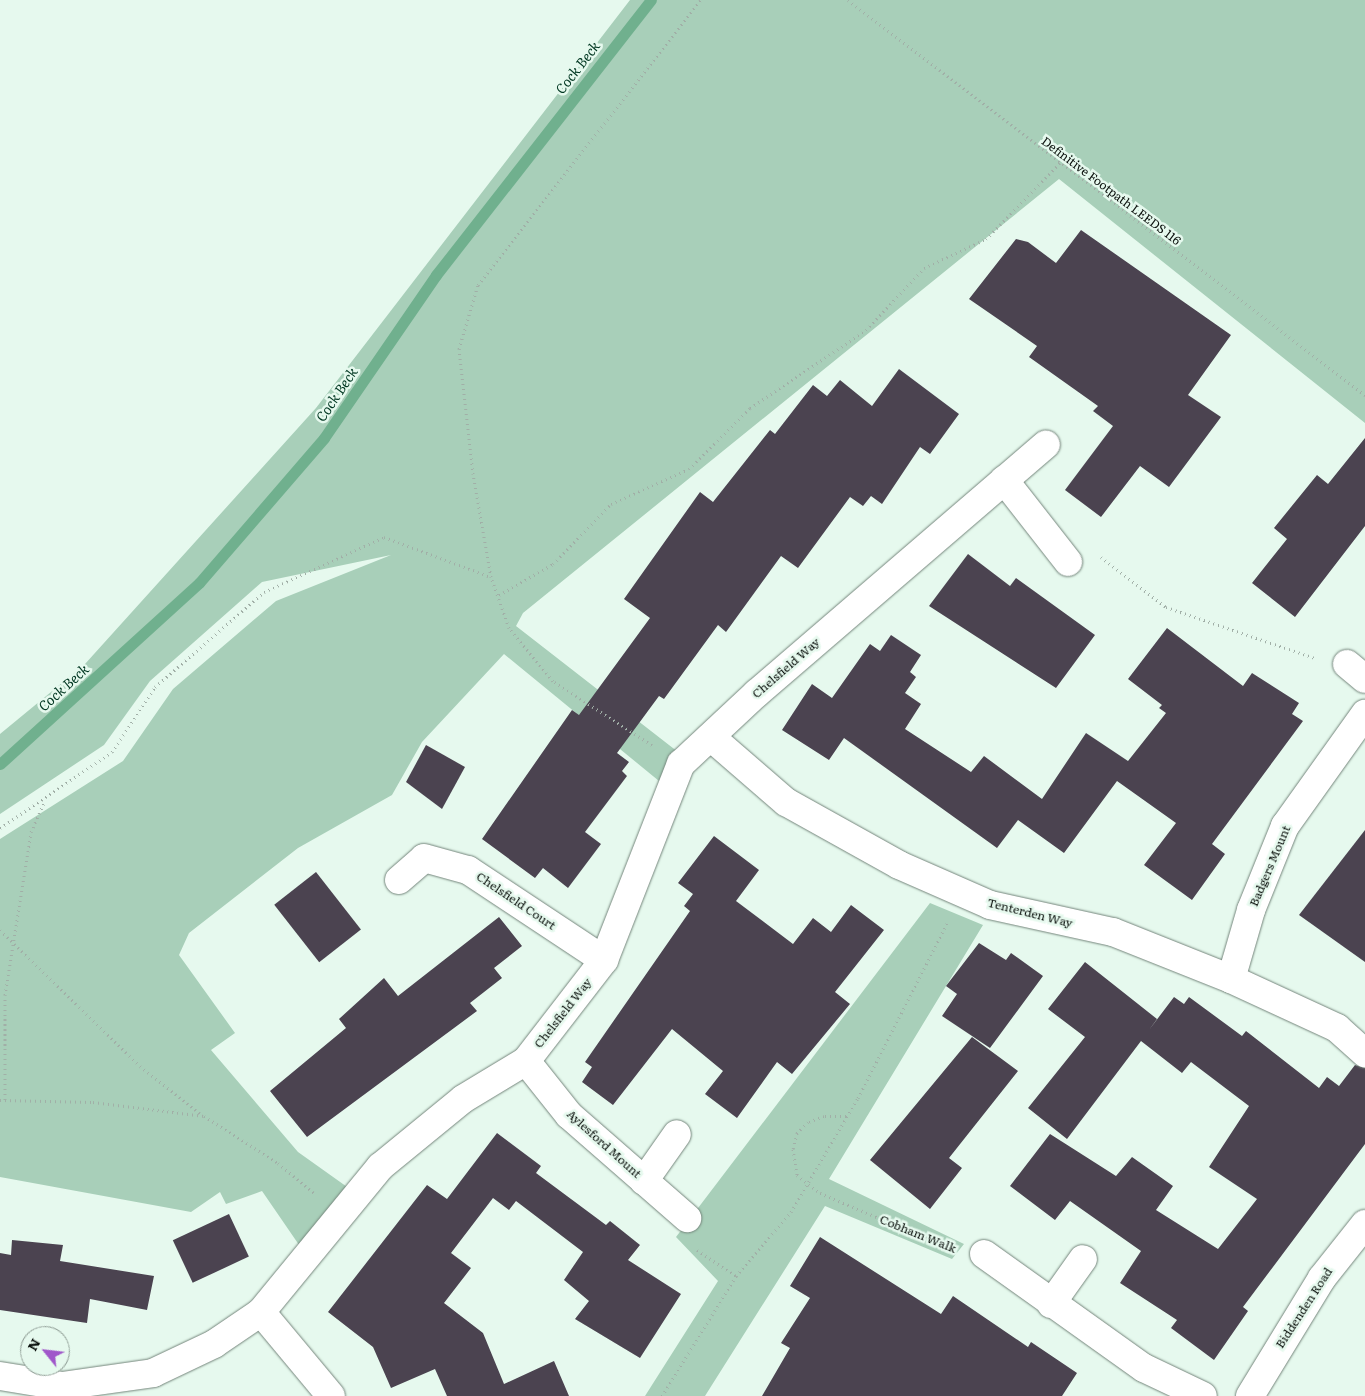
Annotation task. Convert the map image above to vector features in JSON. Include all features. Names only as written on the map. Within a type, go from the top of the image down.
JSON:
[{"type":"street","name":"Chelsfield Way","points":[[0,1376],[62,1386],[153,1372],[214,1344],[261,1312],[380,1167],[463,1099],[526,1060],[604,960],[681,764],[712,738],[757,693],[1046,444]]},
{"type":"street","points":[[1004,480],[1063,556]]},
{"type":"street","name":"Badgers Mount","points":[[1230,979],[1251,910],[1286,826],[1365,714]]},
{"type":"street","name":"Tenterden Way","points":[[712,738],[786,802],[899,865],[990,905],[1113,932],[1230,979],[1337,1028],[1365,1053]]},
{"type":"street","name":"Chelsfield Court","points":[[399,880],[424,858],[468,870],[604,960]]},
{"type":"street","name":"Aylesford Mount","points":[[526,1060],[569,1115],[687,1218]]},
{"type":"street","name":"Aylesford Mount","points":[[644,1181],[677,1134]]},
{"type":"street","name":"Biddenden Road","points":[[1250,1396],[1322,1278],[1365,1224]]},
{"type":"street","points":[[984,1254],[1051,1304],[1144,1368],[1203,1396]]},
{"type":"street","points":[[1051,1304],[1083,1259]]},
{"type":"street","points":[[261,1312],[330,1396]]},
{"type":"path","points":[[681,764],[553,681],[509,628],[499,595],[491,577],[471,465],[459,349],[478,285],[701,0]]},
{"type":"path","name":"Definitive Footpath LEEDS 116","points":[[848,0],[1365,395]]},
{"type":"path","points":[[499,595],[553,564],[611,504],[690,469],[750,408],[866,330],[924,268],[986,239],[1060,163]]},
{"type":"path","points":[[1063,556],[1072,535],[1166,607],[1255,639],[1356,671]]},
{"type":"path","points":[[0,828],[45,801],[112,752],[155,686],[264,592],[384,537],[491,577]]},
{"type":"path","points":[[45,801],[31,832],[16,944],[5,995],[2,1099],[93,1102],[204,1116]]},
{"type":"path","points":[[662,1396],[736,1276],[791,1212],[846,1116],[963,893]]},
{"type":"path","points":[[0,930],[140,1066],[204,1116],[278,1163],[340,1214]]},
{"type":"path","points":[[806,1185],[793,1160],[797,1133],[808,1122],[824,1116],[846,1116]]},
{"type":"path","name":"Cobham Walk","points":[[806,1185],[954,1251],[984,1254]]},
{"type":"path","points":[[687,1218],[687,1238],[696,1249],[736,1276]]},
{"type":"green space","points":[[630,0],[1365,0],[1365,423],[1059,179],[523,613],[516,626],[687,759],[670,790],[504,654],[422,742],[392,795],[298,848],[189,933],[179,955],[235,1033],[211,1050],[298,1152],[357,1194],[308,1258],[262,1191],[226,1204],[220,1192],[191,1212],[0,1177],[0,839],[123,761],[173,689],[276,601],[391,555],[262,582],[150,681],[104,745],[0,814],[0,734],[85,664],[316,408]]},
{"type":"green space","points":[[930,903],[983,925],[829,1179],[964,1244],[952,1259],[825,1206],[705,1396],[645,1396],[718,1281],[676,1237]]},
{"type":"building","points":[[1081,230],[1231,335],[1188,395],[1221,417],[1169,487],[1140,466],[1101,517],[1065,490],[1113,426],[1093,411],[1098,406],[1029,357],[1037,346],[969,299],[1016,239],[1028,242],[1056,263]]},
{"type":"building","points":[[899,369],[959,414],[930,454],[920,447],[882,504],[871,496],[863,506],[850,497],[798,568],[781,556],[726,632],[718,625],[664,699],[659,696],[617,753],[629,762],[622,771],[627,776],[585,832],[601,844],[568,888],[543,868],[535,878],[482,839],[572,710],[579,715],[650,618],[624,599],[700,492],[713,502],[770,430],[775,434],[813,385],[827,396],[840,380],[872,406]]},
{"type":"building","points":[[1365,438],[1365,526],[1295,617],[1252,583],[1287,539],[1274,528],[1317,475],[1328,484]]},
{"type":"building","points":[[968,554],[1010,586],[1016,578],[1095,635],[1056,688],[929,606]]},
{"type":"building","points":[[1167,628],[1243,686],[1252,673],[1299,703],[1292,714],[1303,721],[1212,844],[1225,854],[1192,900],[1144,865],[1176,823],[1117,781],[1064,853],[1018,820],[997,848],[844,738],[829,760],[782,730],[812,684],[832,698],[870,644],[880,651],[891,635],[921,655],[910,672],[916,677],[905,693],[921,704],[905,729],[971,772],[984,756],[1042,799],[1086,733],[1128,761],[1166,713],[1159,708],[1162,705],[1128,679]]},
{"type":"building","points":[[426,745],[465,767],[442,809],[406,782]]},
{"type":"building","points":[[1365,830],[1365,962],[1299,915]]},
{"type":"building","points":[[714,836],[759,870],[736,901],[793,944],[813,918],[831,932],[851,905],[884,930],[835,992],[850,1004],[792,1074],[777,1062],[737,1118],[705,1094],[723,1071],[672,1029],[613,1105],[582,1082],[592,1067],[585,1062],[690,911],[684,906],[693,894],[678,883]]},
{"type":"building","points":[[316,872],[361,930],[319,962],[274,905]]},
{"type":"building","points":[[499,917],[522,946],[494,968],[502,978],[470,1003],[477,1011],[307,1137],[270,1091],[346,1028],[339,1019],[384,978],[398,996]]},
{"type":"building","points":[[979,943],[1006,960],[1011,953],[1043,976],[990,1048],[942,1016],[957,994],[946,986]]},
{"type":"building","points":[[1085,962],[1157,1019],[1149,1030],[1174,997],[1184,1004],[1189,997],[1242,1036],[1246,1031],[1319,1088],[1327,1077],[1339,1086],[1355,1065],[1365,1068],[1365,1144],[1243,1307],[1248,1311],[1214,1360],[1171,1328],[1177,1320],[1120,1283],[1141,1251],[1070,1201],[1055,1220],[1010,1186],[1050,1134],[1116,1176],[1132,1157],[1173,1186],[1156,1210],[1218,1249],[1257,1199],[1209,1167],[1249,1106],[1191,1062],[1182,1073],[1141,1041],[1067,1139],[1028,1108],[1085,1037],[1048,1009]]},
{"type":"building","points":[[972,1037],[1018,1071],[949,1158],[962,1168],[930,1209],[870,1160]]},
{"type":"building","points":[[497,1133],[541,1166],[536,1173],[606,1225],[610,1221],[640,1245],[628,1260],[681,1294],[640,1358],[575,1319],[589,1301],[564,1280],[583,1252],[516,1201],[509,1210],[493,1198],[451,1253],[471,1268],[444,1303],[483,1333],[504,1384],[554,1361],[569,1396],[447,1396],[435,1369],[391,1388],[373,1347],[328,1312],[427,1185],[447,1199]]},
{"type":"building","points":[[229,1214],[249,1257],[193,1283],[173,1240]]},
{"type":"building","points":[[820,1237],[941,1314],[953,1296],[1028,1347],[1031,1342],[1077,1373],[1062,1396],[762,1396],[790,1348],[781,1343],[810,1298],[790,1286]]},
{"type":"building","points":[[12,1240],[63,1245],[60,1261],[154,1276],[147,1310],[90,1299],[87,1323],[0,1310],[0,1253],[11,1255]]},
{"type":"waterway","name":"Cock Beck","points":[[0,764],[199,583],[324,438],[436,275],[651,0]]}]
